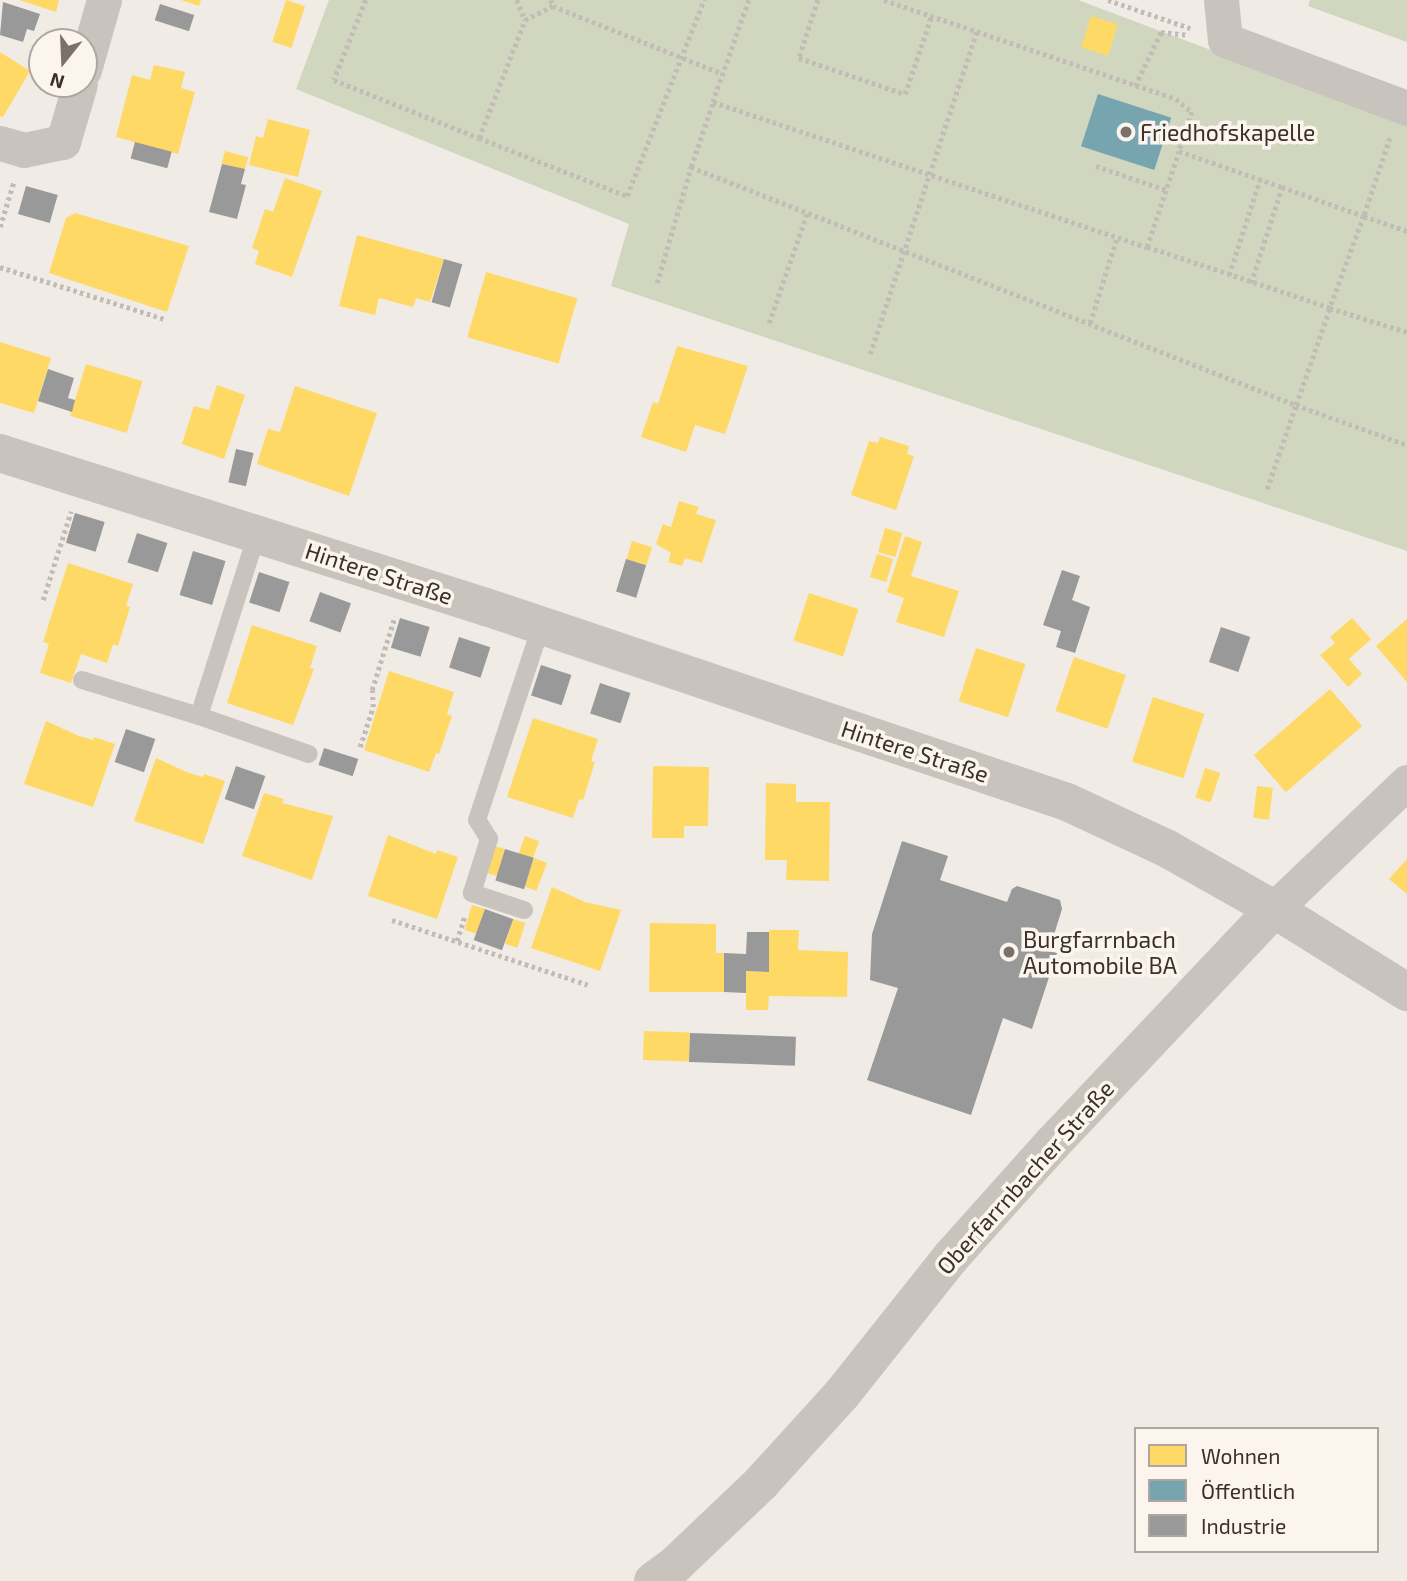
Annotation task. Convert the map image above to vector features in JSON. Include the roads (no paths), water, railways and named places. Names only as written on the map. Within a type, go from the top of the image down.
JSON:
[{"type":"street","points":[[96,28],[104,0]]},
{"type":"street","points":[[1221,0],[1225,40],[1405,107]]},
{"type":"street","points":[[12,146],[63,142],[76,98]]},
{"type":"street","name":"Hintere Straße","points":[[0,453],[82,477],[541,626],[1067,802],[1166,848],[1274,909],[1407,992]]},
{"type":"street","name":"Oberfarrnbacher Straße","points":[[653,1581],[675,1565],[770,1473],[842,1394],[951,1256],[1043,1154],[1274,909],[1407,782]]},
{"type":"lane","points":[[199,716],[257,534]]},
{"type":"lane","points":[[524,909],[472,893],[489,839],[477,820],[541,626]]},
{"type":"lane","points":[[82,680],[309,754]]},
{"type":"place","name":"Friedhofskapelle","points":[[1126,132]]},
{"type":"place","name":"Burgfarrnbach Automobile BA","points":[[1009,952]]}]
